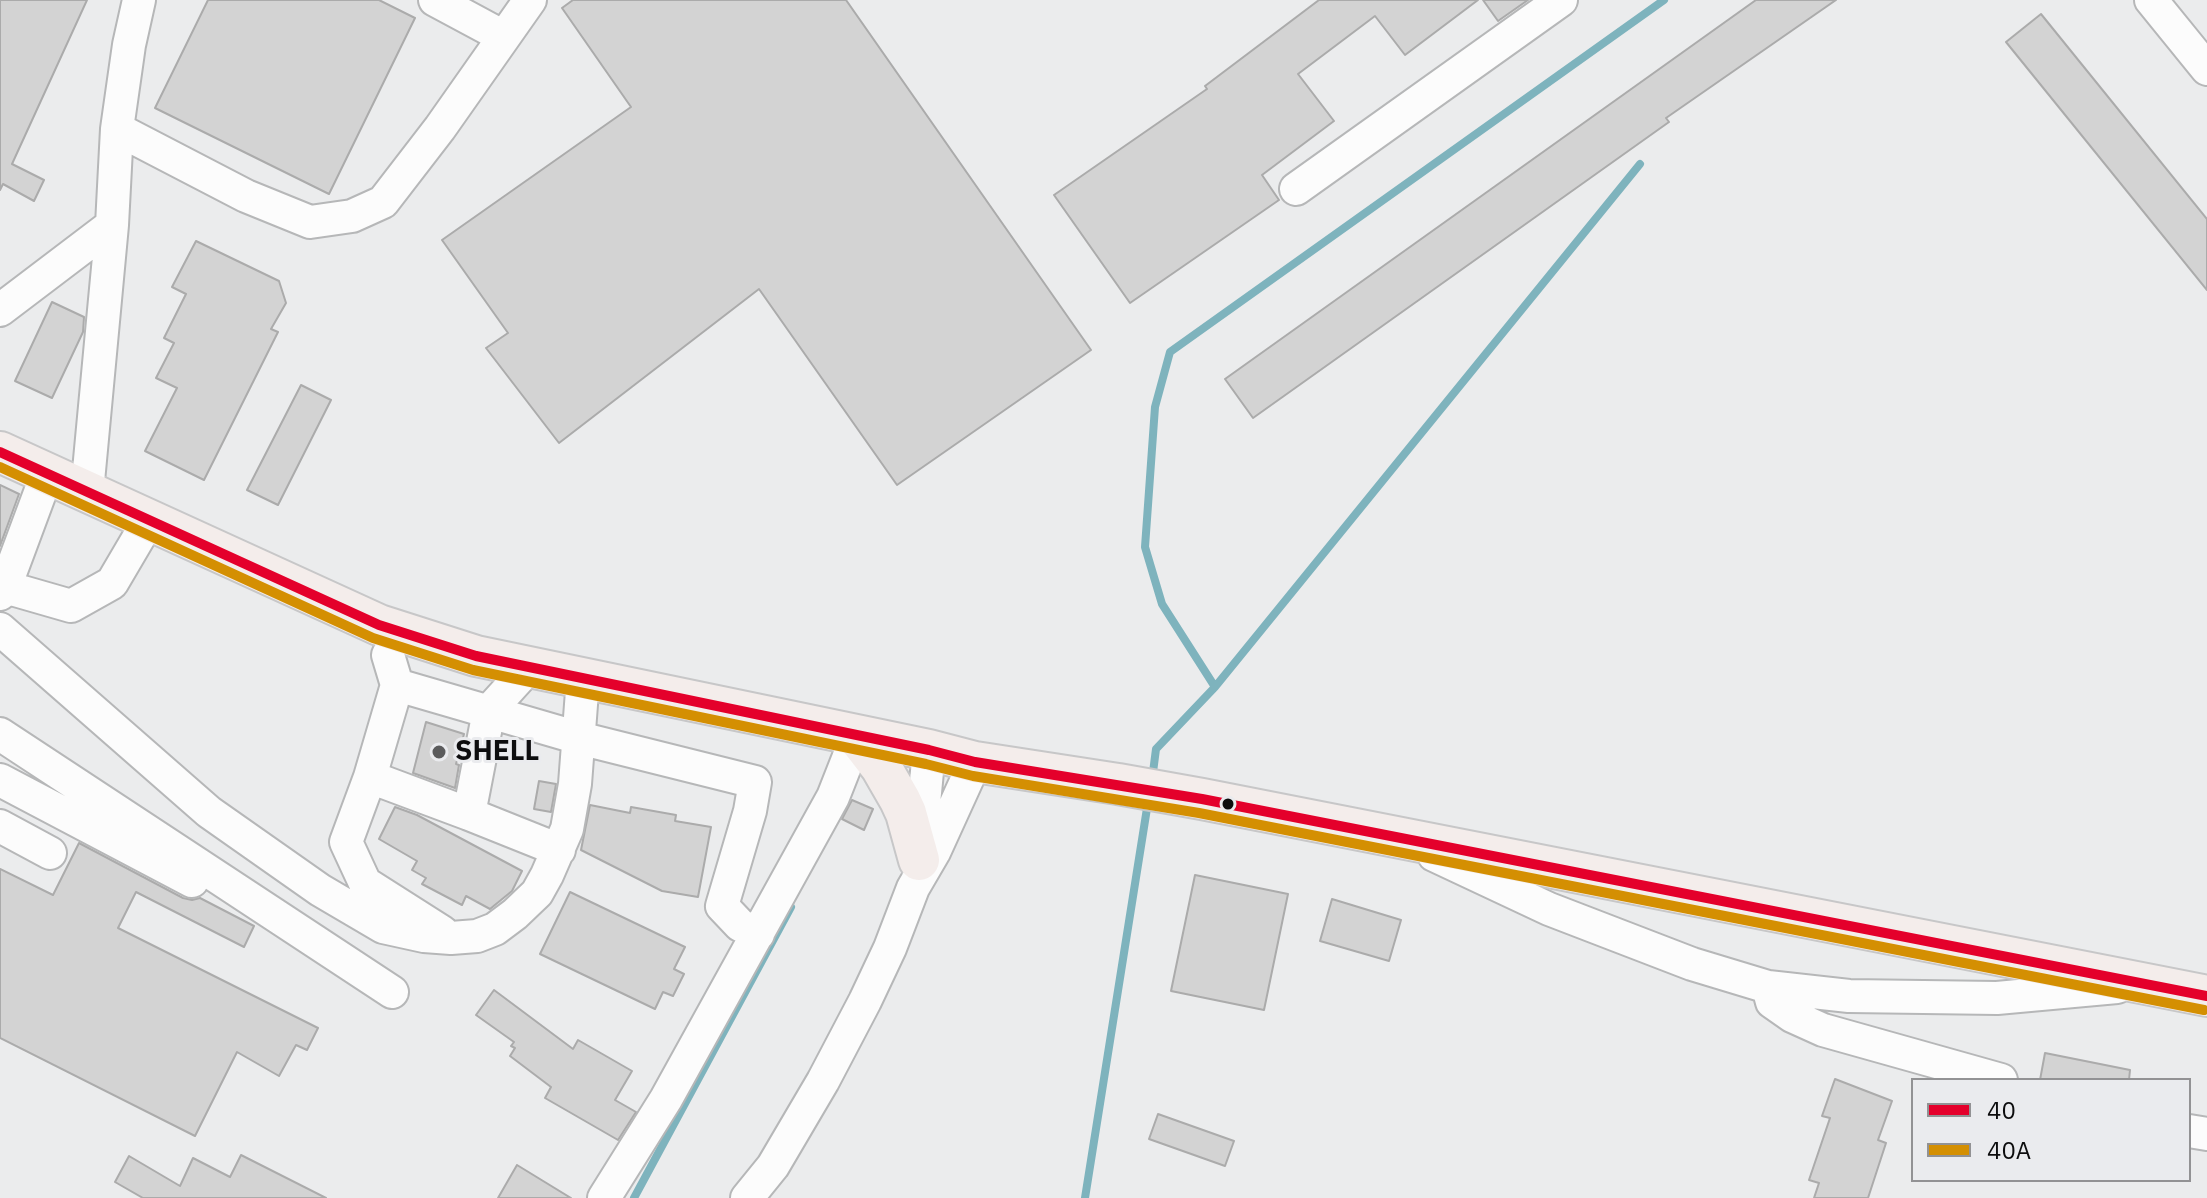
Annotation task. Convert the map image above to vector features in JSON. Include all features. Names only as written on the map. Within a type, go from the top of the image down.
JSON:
[{"type":"main road","points":[[0,452],[379,625],[476,656],[975,762],[1202,799],[2207,996]]},
{"type":"main road","points":[[857,736],[881,767],[906,813],[916,874]]},
{"type":"street","points":[[87,492],[112,225],[117,129],[139,0]]},
{"type":"street","points":[[435,0],[504,37]]},
{"type":"street","points":[[117,129],[246,196],[310,222],[352,216],[383,202],[418,158],[530,0]]},
{"type":"street","points":[[1296,189],[1561,0]]},
{"type":"street","points":[[2156,2],[2207,69]]},
{"type":"street","points":[[0,310],[112,225]]},
{"type":"street","points":[[47,474],[2,590],[71,606],[112,583],[149,520]]},
{"type":"street","points":[[0,629],[209,812],[320,890],[383,927],[424,936],[477,936],[495,929],[537,893],[567,829],[575,784],[583,678]]},
{"type":"street","points":[[469,814],[489,711],[529,667]]},
{"type":"street","points":[[451,938],[365,883],[346,842],[370,777],[393,670],[489,711],[579,738],[755,782],[750,811],[722,906],[740,925],[758,934]]},
{"type":"street","points":[[0,734],[392,992]]},
{"type":"street","points":[[604,1198],[666,1099],[758,934],[833,797],[857,736]]},
{"type":"street","points":[[747,1198],[773,1166],[823,1081],[883,961],[916,874],[929,750]]},
{"type":"street","points":[[916,874],[934,852],[975,762]]},
{"type":"street","points":[[370,777],[559,850]]},
{"type":"street","points":[[0,780],[185,879],[229,885]]},
{"type":"street","points":[[0,826],[50,853]]},
{"type":"street","points":[[1395,836],[1549,909],[1692,964],[1768,987],[1849,996],[1997,998],[2146,984]]},
{"type":"street","points":[[1768,987],[1772,1002],[1792,1016],[1823,1030],[1994,1078]]},
{"type":"building","points":[[0,0],[87,0],[12,164],[44,180],[34,201],[3,184],[0,190]]},
{"type":"building","points":[[208,0],[379,0],[415,18],[329,194],[155,108]]},
{"type":"building","points":[[573,0],[846,0],[1091,350],[897,485],[759,289],[559,443],[486,348],[508,333],[442,240],[631,107],[562,8]]},
{"type":"building","points":[[1319,0],[1478,0],[1405,55],[1375,16],[1298,74],[1334,121],[1262,175],[1279,200],[1130,303],[1054,195],[1207,89],[1205,86]]},
{"type":"building","points":[[1483,0],[1528,0],[1498,21]]},
{"type":"building","points":[[1756,0],[1836,0],[1666,118],[1669,122],[1253,418],[1225,379]]},
{"type":"building","points":[[2041,14],[2207,219],[2207,290],[2006,42]]},
{"type":"building","points":[[196,241],[279,281],[286,303],[271,329],[278,332],[204,480],[145,451],[177,388],[156,378],[174,343],[164,338],[186,294],[172,287]]},
{"type":"building","points":[[52,302],[84,317],[83,332],[52,398],[15,381]]},
{"type":"building","points":[[301,385],[331,400],[278,505],[247,490]]},
{"type":"building","points":[[0,485],[19,494],[0,546]]},
{"type":"building","points":[[426,722],[464,734],[456,764],[459,765],[455,788],[413,773]]},
{"type":"building","points":[[539,781],[556,784],[551,812],[534,809]]},
{"type":"building","points":[[852,800],[873,809],[864,830],[842,819]]},
{"type":"building","points":[[590,805],[630,813],[631,807],[676,815],[675,821],[711,827],[698,897],[662,891],[581,850]]},
{"type":"building","points":[[395,807],[417,815],[522,871],[512,891],[490,909],[466,896],[462,905],[422,884],[426,878],[412,870],[417,861],[379,839]]},
{"type":"building","points":[[79,843],[183,898],[200,898],[254,926],[244,947],[136,892],[118,928],[318,1028],[307,1050],[296,1045],[279,1076],[237,1052],[195,1136],[0,1038],[0,869],[53,895]]},
{"type":"building","points":[[1195,875],[1288,894],[1264,1010],[1171,991]]},
{"type":"building","points":[[570,892],[685,947],[674,969],[684,974],[673,996],[663,992],[655,1009],[540,954]]},
{"type":"building","points":[[1332,899],[1401,920],[1389,961],[1320,941]]},
{"type":"building","points":[[494,990],[573,1049],[578,1040],[632,1071],[615,1100],[636,1112],[618,1140],[545,1098],[551,1087],[510,1056],[515,1048],[511,1046],[514,1042],[476,1015]]},
{"type":"building","points":[[2045,1053],[2130,1070],[2129,1078],[2040,1078]]},
{"type":"building","points":[[1835,1079],[1892,1101],[1878,1140],[1886,1143],[1868,1198],[1814,1198],[1819,1183],[1809,1180],[1830,1118],[1822,1116]]},
{"type":"building","points":[[1158,1114],[1234,1141],[1225,1166],[1149,1139]]},
{"type":"building","points":[[241,1155],[326,1198],[143,1198],[115,1182],[129,1156],[180,1186],[193,1158],[230,1177]]},
{"type":"building","points":[[517,1165],[571,1198],[498,1198]]},
{"type":"waterway","points":[[1152,780],[1156,749],[1215,687],[1162,604],[1145,547],[1155,407],[1170,352],[1664,0]]},
{"type":"waterway","points":[[1215,687],[1640,164]]},
{"type":"waterway","points":[[1085,1198],[1148,802]]},
{"type":"waterway","points":[[634,1198],[791,907]]},
{"type":"transit line","name":"40","points":[[0,452],[379,625],[476,656],[975,762],[1202,799],[2207,996]]},
{"type":"transit line","name":"40Α","points":[[0,467],[373,638],[473,670],[973,776],[1199,813],[2204,1010]]},
{"type":"place","name":"SHELL","points":[[439,752]]}]
